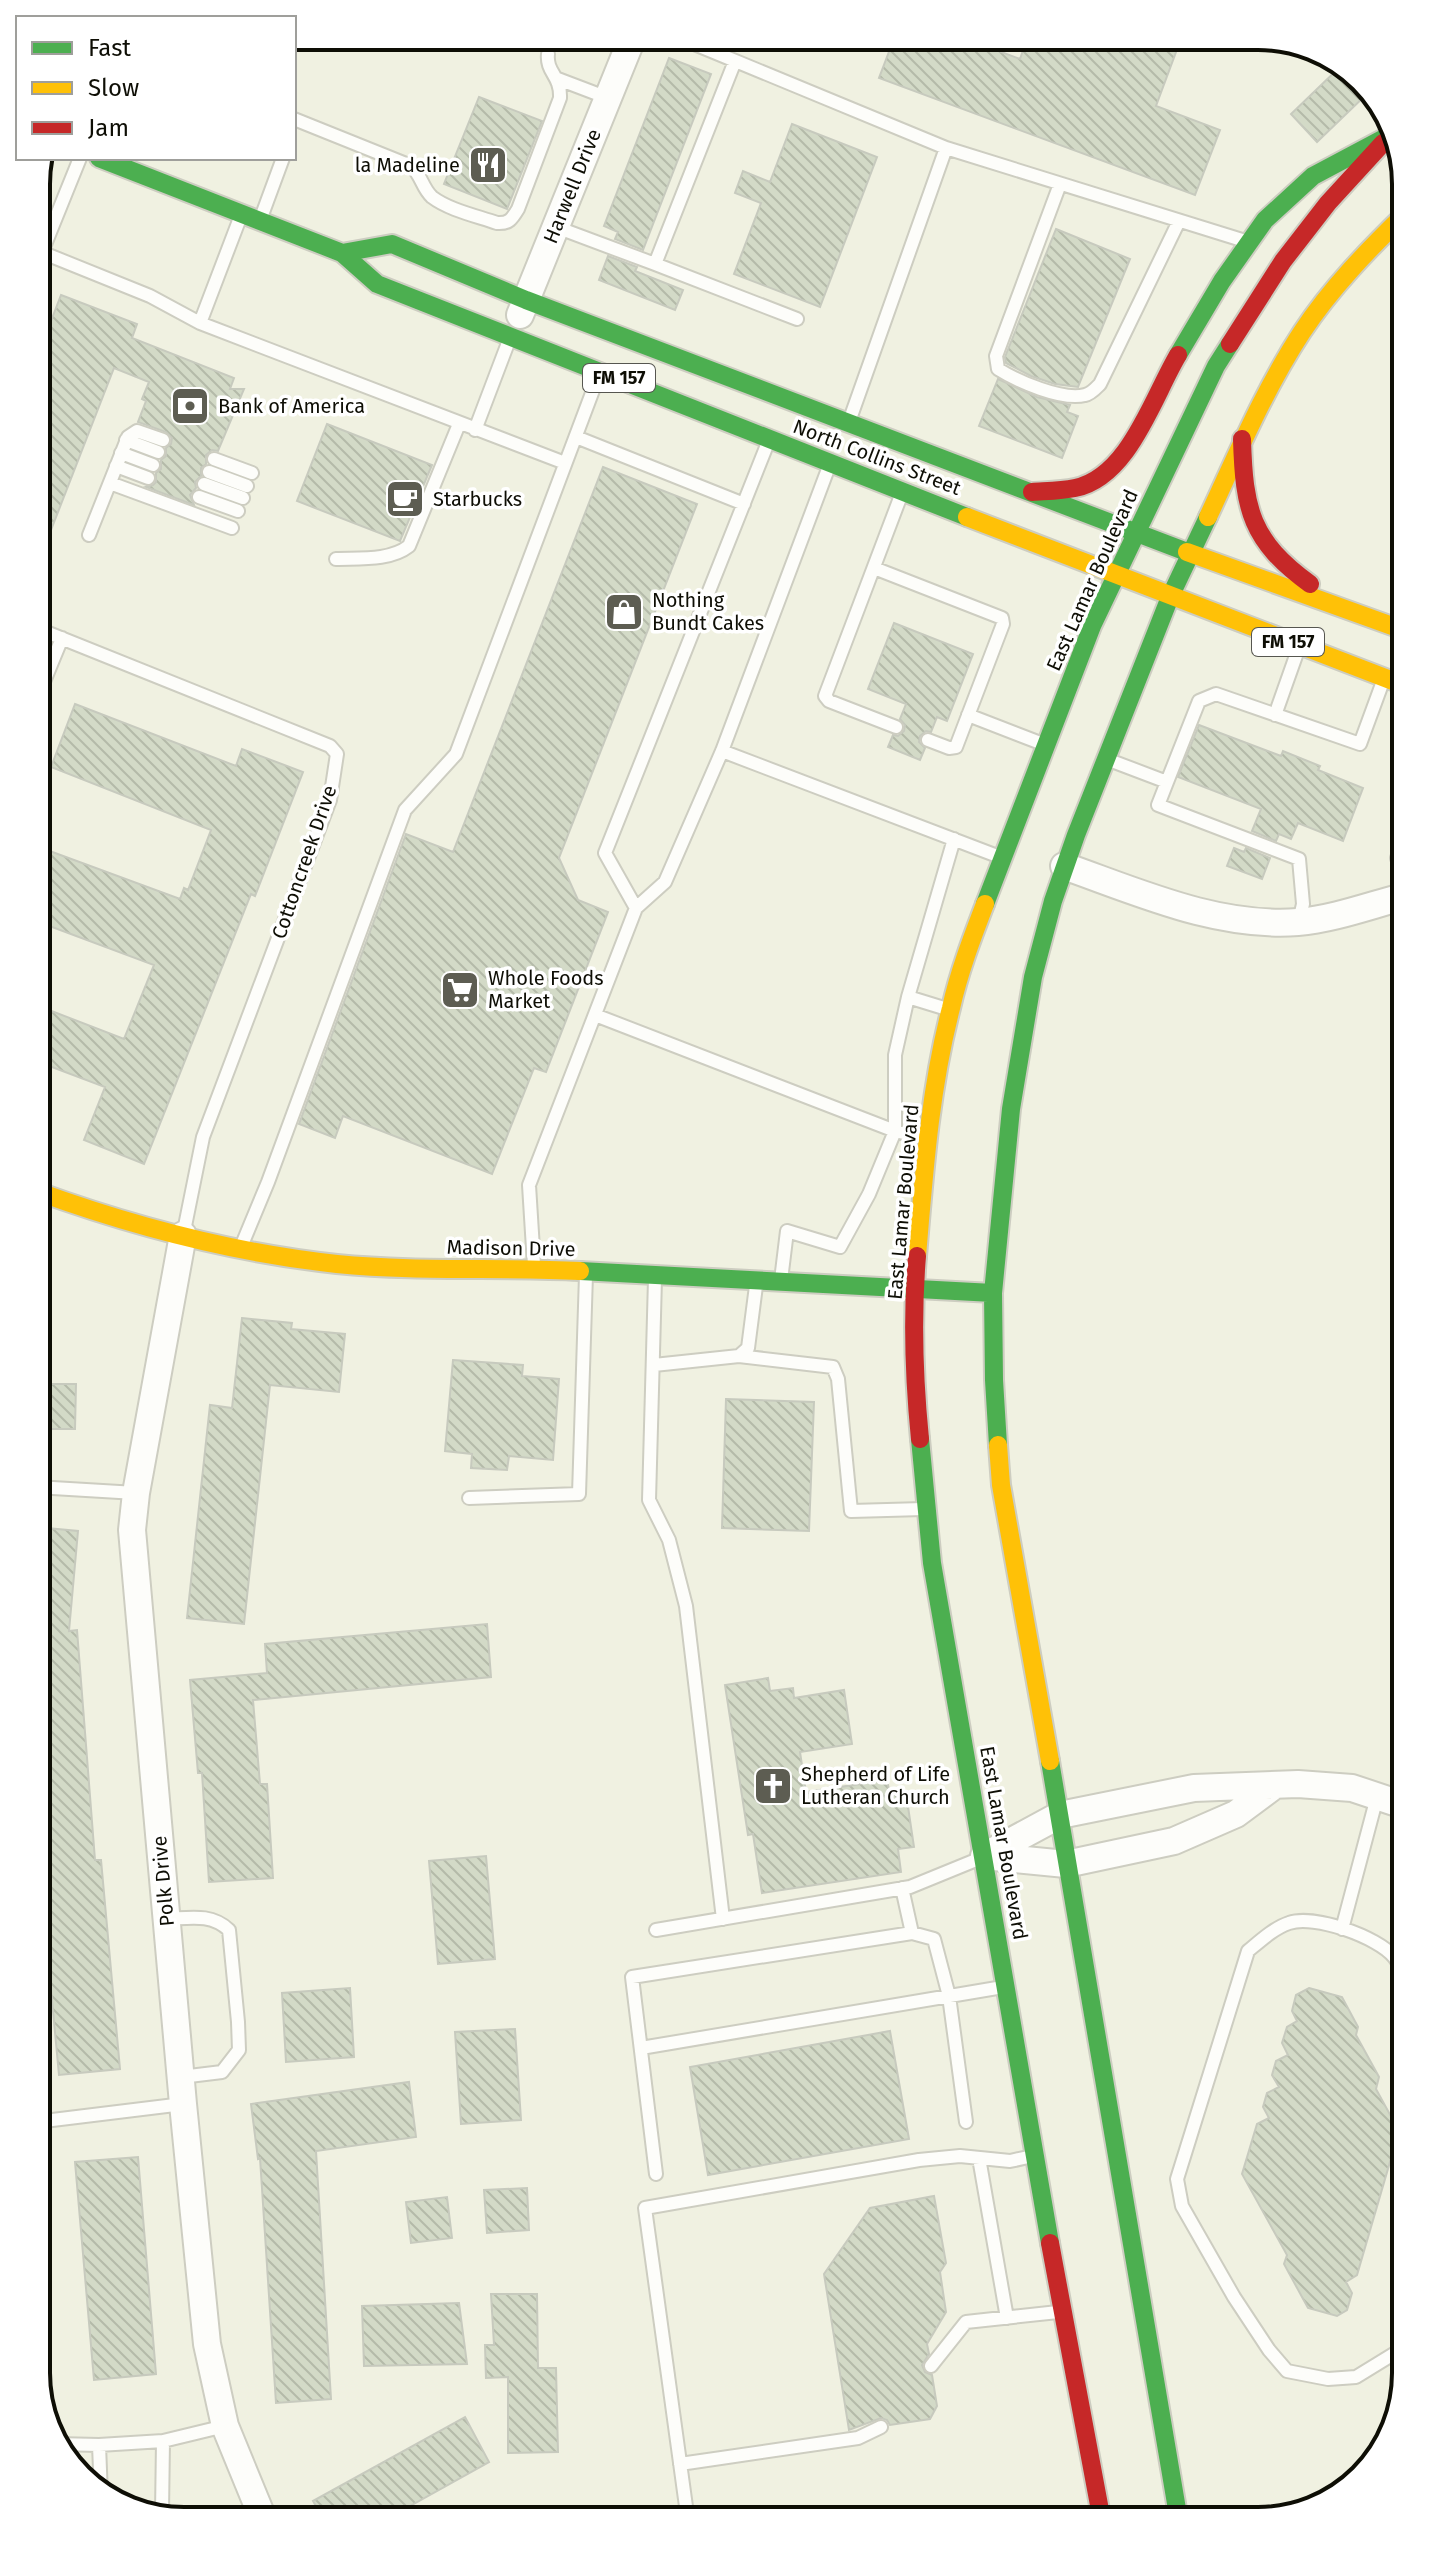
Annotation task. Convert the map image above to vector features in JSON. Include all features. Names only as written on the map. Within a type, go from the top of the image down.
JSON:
[{"type":"main road","points":[[1029,492],[1077,488],[1117,463],[1131,446],[1166,376],[1222,281],[1265,220],[1313,176],[1384,138]]},
{"type":"main road","name":"East Lamar Boulevard","points":[[1099,2507],[1062,2312],[932,1563],[917,1407],[914,1289],[927,1138],[950,1010],[966,954],[1092,626],[1216,366],[1283,261],[1328,203],[1385,141]]},
{"type":"main road","name":"North Collins Street","points":[[104,160],[342,253],[377,284],[1392,682]]},
{"type":"main road","points":[[1177,2507],[1001,1485],[994,1380],[993,1293],[1016,1080],[1033,977],[1064,866],[1170,597],[1242,439],[1302,332],[1360,258],[1392,227]]},
{"type":"main road","name":"North Collins Street","points":[[342,253],[392,244],[526,300],[849,424],[1136,533],[1392,625]]},
{"type":"main road","points":[[1242,439],[1244,495],[1266,547],[1308,583],[1392,625]]},
{"type":"main road","name":"Madison Drive","points":[[50,1196],[240,1250],[338,1264],[534,1269],[993,1293]]},
{"type":"street","name":"Harwell Drive","points":[[511,335],[627,50]]},
{"type":"street","points":[[1064,866],[1191,909],[1249,921],[1298,922],[1392,900]]},
{"type":"street","name":"Polk Drive","points":[[183,1235],[132,1530],[207,2344],[225,2426],[258,2507]]},
{"type":"street","points":[[984,1856],[1060,1815],[1194,1788],[1298,1784],[1352,1788],[1392,1802]]},
{"type":"street","points":[[984,1856],[1066,1864],[1174,1841],[1236,1814],[1275,1785]]},
{"type":"lane","points":[[709,50],[946,148],[1249,242]]},
{"type":"lane","points":[[548,54],[547,62],[558,79],[608,98]]},
{"type":"lane","points":[[655,264],[735,61]]},
{"type":"lane","points":[[296,123],[411,166],[418,171],[423,185],[433,197],[505,224],[518,209],[560,98],[558,79]]},
{"type":"lane","points":[[849,424],[946,148]]},
{"type":"lane","points":[[50,226],[79,160]]},
{"type":"lane","points":[[260,221],[282,160]]},
{"type":"lane","points":[[1060,184],[996,356],[998,369],[1009,376],[1065,396],[1087,395],[1100,384],[1179,221]]},
{"type":"lane","points":[[200,323],[241,214]]},
{"type":"lane","points":[[556,227],[797,319]]},
{"type":"lane","points":[[50,255],[150,296],[200,323],[565,463]]},
{"type":"lane","points":[[475,430],[511,335]]},
{"type":"lane","points":[[240,1250],[405,810],[456,754],[601,371]]},
{"type":"lane","points":[[336,559],[377,557],[402,551],[409,546],[459,424]]},
{"type":"lane","points":[[89,535],[132,433],[137,431],[161,446]]},
{"type":"lane","points":[[576,437],[744,504]]},
{"type":"lane","points":[[636,908],[605,853],[770,439]]},
{"type":"lane","points":[[124,447],[153,465]]},
{"type":"lane","points":[[214,459],[245,492]]},
{"type":"lane","points":[[534,1269],[529,1185],[636,908],[665,882],[722,751],[831,462]]},
{"type":"lane","points":[[116,466],[148,478]]},
{"type":"lane","points":[[110,483],[232,528]]},
{"type":"lane","points":[[245,492],[204,484],[245,492]]},
{"type":"lane","points":[[896,727],[829,701],[825,696],[903,491]]},
{"type":"lane","points":[[874,568],[1002,618],[1003,624],[956,747],[949,748],[928,740]]},
{"type":"lane","name":"Cottoncreek Drive","points":[[50,633],[330,746],[337,754],[330,800],[203,1137],[183,1235]]},
{"type":"lane","points":[[50,667],[62,638]]},
{"type":"lane","points":[[1275,715],[1300,646]]},
{"type":"lane","points":[[1298,922],[1303,904],[1299,859],[1158,805],[1199,701],[1216,694],[1360,744],[1384,679]]},
{"type":"lane","points":[[968,715],[1046,745]]},
{"type":"lane","points":[[722,751],[1002,857]]},
{"type":"lane","points":[[1106,759],[1167,782]]},
{"type":"lane","points":[[780,1283],[787,1231],[840,1247],[869,1194],[895,1131],[895,1055],[908,997],[954,839]]},
{"type":"lane","points":[[908,997],[950,1010]]},
{"type":"lane","points":[[595,1015],[895,1131],[927,1138]]},
{"type":"lane","points":[[469,1498],[579,1494],[586,1272]]},
{"type":"lane","points":[[655,1275],[649,1500],[669,1540],[686,1606],[723,1919]]},
{"type":"lane","points":[[739,1356],[748,1348],[757,1280]]},
{"type":"lane","points":[[654,1365],[739,1356],[833,1367],[838,1379],[851,1511],[927,1508]]},
{"type":"lane","points":[[50,1488],[136,1493]]},
{"type":"lane","points":[[1342,1929],[1377,1797]]},
{"type":"lane","points":[[656,1930],[902,1888],[984,1856]]},
{"type":"lane","points":[[902,1888],[912,1933]]},
{"type":"lane","points":[[167,1919],[210,1917],[229,1930],[238,2022],[239,2050],[222,2072],[181,2077]]},
{"type":"lane","points":[[1392,1955],[1378,1943],[1323,1922],[1291,1922],[1248,1951],[1177,2179],[1182,2206],[1234,2297],[1269,2350],[1287,2371],[1328,2379],[1356,2377],[1392,2355]]},
{"type":"lane","points":[[656,2174],[632,1977],[912,1933],[934,1939],[949,1996],[966,2122]]},
{"type":"lane","points":[[641,2048],[1006,1986]]},
{"type":"lane","points":[[50,2120],[183,2104]]},
{"type":"lane","points":[[686,2507],[645,2208],[919,2160],[960,2156],[1010,2161],[1035,2155]]},
{"type":"lane","points":[[979,2158],[1007,2318]]},
{"type":"lane","points":[[931,2366],[966,2322],[1062,2312]]},
{"type":"lane","points":[[71,2444],[163,2441],[225,2426]]},
{"type":"lane","points":[[680,2464],[858,2438],[881,2427]]},
{"type":"lane","points":[[162,2505],[163,2441]]},
{"type":"lane","points":[[99,2445],[100,2477]]},
{"type":"building","points":[[890,50],[996,50],[1020,59],[1023,50],[1177,50],[1156,106],[1220,130],[1195,195],[879,78]]},
{"type":"building","points":[[669,58],[711,74],[643,250],[615,239],[618,232],[604,226]]},
{"type":"building","points":[[1333,74],[1361,99],[1317,142],[1291,114]]},
{"type":"building","name":"la Madeline","points":[[479,97],[542,121],[507,209],[444,184]]},
{"type":"building","points":[[792,124],[877,157],[820,307],[734,274],[761,203],[735,193],[743,171],[770,182]]},
{"type":"building","points":[[1056,229],[1130,259],[1078,387],[1031,376],[1006,363],[1005,357]]},
{"type":"building","points":[[608,256],[637,267],[635,271],[683,290],[675,310],[599,280]]},
{"type":"building","points":[[61,295],[137,324],[132,338],[234,378],[230,389],[244,389],[218,451],[212,450],[206,455],[206,464],[201,468],[201,476],[190,495],[194,505],[146,487],[156,482],[156,473],[161,469],[161,460],[166,456],[166,448],[172,438],[166,432],[138,422],[149,382],[114,368],[50,530],[50,324]]},
{"type":"building","points":[[998,379],[1037,397],[1070,405],[1067,412],[1078,416],[1062,458],[979,426]]},
{"type":"building","points":[[327,424],[432,465],[400,541],[297,501]]},
{"type":"building","points":[[603,467],[697,504],[559,858],[578,900],[608,912],[546,1072],[534,1068],[492,1174],[343,1116],[335,1138],[299,1124],[406,834],[453,852]]},
{"type":"building","points":[[894,623],[973,654],[947,721],[937,717],[931,732],[926,731],[920,736],[919,742],[925,748],[920,760],[888,747],[893,735],[898,736],[904,731],[905,725],[900,719],[906,704],[868,689]]},
{"type":"building","points":[[75,704],[236,766],[242,749],[303,772],[144,1164],[84,1140],[105,1087],[50,1066],[50,1010],[124,1039],[154,965],[50,926],[50,851],[180,899],[184,888],[188,890],[211,830],[51,767]]},
{"type":"building","points":[[1199,725],[1281,756],[1283,751],[1320,766],[1318,770],[1363,788],[1343,841],[1298,823],[1291,839],[1279,834],[1276,841],[1252,831],[1261,809],[1178,777]]},
{"type":"building","points":[[1234,848],[1244,852],[1246,848],[1270,858],[1262,879],[1227,866]]},
{"type":"building","points":[[242,1318],[292,1323],[291,1329],[345,1334],[339,1392],[270,1385],[244,1624],[187,1618],[210,1405],[232,1408]]},
{"type":"building","points":[[453,1360],[523,1365],[522,1376],[559,1379],[553,1460],[509,1456],[507,1470],[471,1468],[472,1454],[445,1451]]},
{"type":"building","points":[[50,1384],[76,1384],[75,1429],[50,1429]]},
{"type":"building","points":[[726,1399],[814,1402],[809,1531],[722,1528]]},
{"type":"building","points":[[50,1528],[78,1531],[69,1631],[77,1630],[95,1860],[101,1860],[120,2069],[59,2075],[50,1979]]},
{"type":"building","points":[[487,1624],[491,1677],[253,1700],[260,1784],[267,1784],[273,1878],[209,1882],[202,1773],[198,1773],[190,1680],[267,1673],[265,1644]]},
{"type":"building","name":"Shepherd of Life Lutheran Church","points":[[768,1678],[770,1691],[793,1688],[794,1698],[844,1690],[852,1744],[800,1752],[806,1792],[887,1780],[890,1795],[906,1793],[914,1847],[898,1849],[901,1872],[762,1893],[753,1834],[748,1835],[725,1685]]},
{"type":"building","points":[[486,1856],[495,1959],[438,1964],[429,1861]]},
{"type":"building","points":[[350,1988],[354,2057],[286,2062],[282,1993]]},
{"type":"building","points":[[1309,1988],[1342,1997],[1358,2027],[1356,2035],[1379,2077],[1376,2089],[1392,2118],[1392,2155],[1357,2275],[1346,2282],[1352,2293],[1347,2310],[1337,2316],[1308,2308],[1284,2264],[1287,2255],[1242,2174],[1257,2124],[1269,2118],[1263,2107],[1267,2093],[1279,2087],[1272,2075],[1276,2061],[1288,2055],[1282,2043],[1287,2027],[1297,2021],[1292,2011],[1296,1995]]},
{"type":"building","points":[[515,2029],[521,2120],[461,2124],[455,2032]]},
{"type":"building","points":[[890,2031],[909,2139],[708,2175],[690,2067]]},
{"type":"building","points":[[409,2082],[416,2137],[316,2151],[331,2399],[276,2403],[260,2158],[251,2104]]},
{"type":"building","points":[[138,2157],[156,2374],[94,2380],[75,2162]]},
{"type":"building","points":[[527,2188],[529,2230],[487,2233],[484,2190]]},
{"type":"building","points":[[934,2196],[946,2263],[940,2272],[946,2312],[927,2344],[929,2354],[922,2365],[925,2372],[932,2375],[937,2406],[930,2419],[890,2425],[881,2418],[849,2430],[824,2274],[870,2208]]},
{"type":"building","points":[[447,2197],[452,2238],[411,2243],[406,2202]]},
{"type":"building","points":[[491,2294],[537,2294],[538,2368],[556,2368],[558,2452],[508,2453],[508,2377],[486,2378],[485,2345],[494,2345]]},
{"type":"building","points":[[459,2303],[467,2364],[364,2366],[362,2306]]},
{"type":"building","points":[[465,2417],[489,2462],[408,2507],[316,2507],[313,2501]]},
{"type":"traffic: fast","points":[[1178,355],[1222,281],[1265,220],[1313,176],[1384,138]]},
{"type":"traffic: fast","points":[[104,160],[342,253],[377,284],[967,517]]},
{"type":"traffic: fast","points":[[342,253],[392,244],[526,300],[1187,552]]},
{"type":"traffic: fast","points":[[985,904],[1092,626],[1216,366],[1230,344]]},
{"type":"traffic: fast","points":[[998,1445],[993,1293],[1011,1109],[1033,977],[1053,901],[1076,835],[1170,597],[1208,517]]},
{"type":"traffic: fast","points":[[580,1271],[993,1293]]},
{"type":"traffic: fast","points":[[920,1439],[932,1563],[1050,2243]]},
{"type":"traffic: fast","points":[[1050,1761],[1177,2507]]},
{"type":"traffic: slow","points":[[1208,517],[1288,354],[1325,300],[1392,227]]},
{"type":"traffic: slow","points":[[967,517],[1392,681]]},
{"type":"traffic: slow","points":[[1187,552],[1392,626]]},
{"type":"traffic: slow","points":[[917,1256],[938,1069],[958,981],[985,904]]},
{"type":"traffic: slow","points":[[50,1196],[184,1236],[299,1259],[398,1268],[580,1271]]},
{"type":"traffic: slow","points":[[998,1445],[1001,1485],[1050,1761]]},
{"type":"traffic: jam","points":[[1230,344],[1283,261],[1328,203],[1383,143]]},
{"type":"traffic: jam","points":[[1032,492],[1075,488],[1094,481],[1110,468],[1137,433],[1178,355]]},
{"type":"traffic: jam","points":[[1242,439],[1245,486],[1255,522],[1275,553],[1310,584]]},
{"type":"traffic: jam","points":[[917,1256],[914,1348],[920,1439]]},
{"type":"traffic: jam","points":[[1050,2243],[1099,2507]]},
{"type":"place","name":"la Madeline","points":[[488,165]]},
{"type":"place","name":"Bank of America","points":[[190,406]]},
{"type":"place","name":"Starbucks","points":[[405,499]]},
{"type":"place","name":"Nothing Bundt Cakes","points":[[624,612]]},
{"type":"place","name":"Whole Foods Market","points":[[460,990]]},
{"type":"place","name":"Shepherd of Life Lutheran Church","points":[[773,1786]]}]
